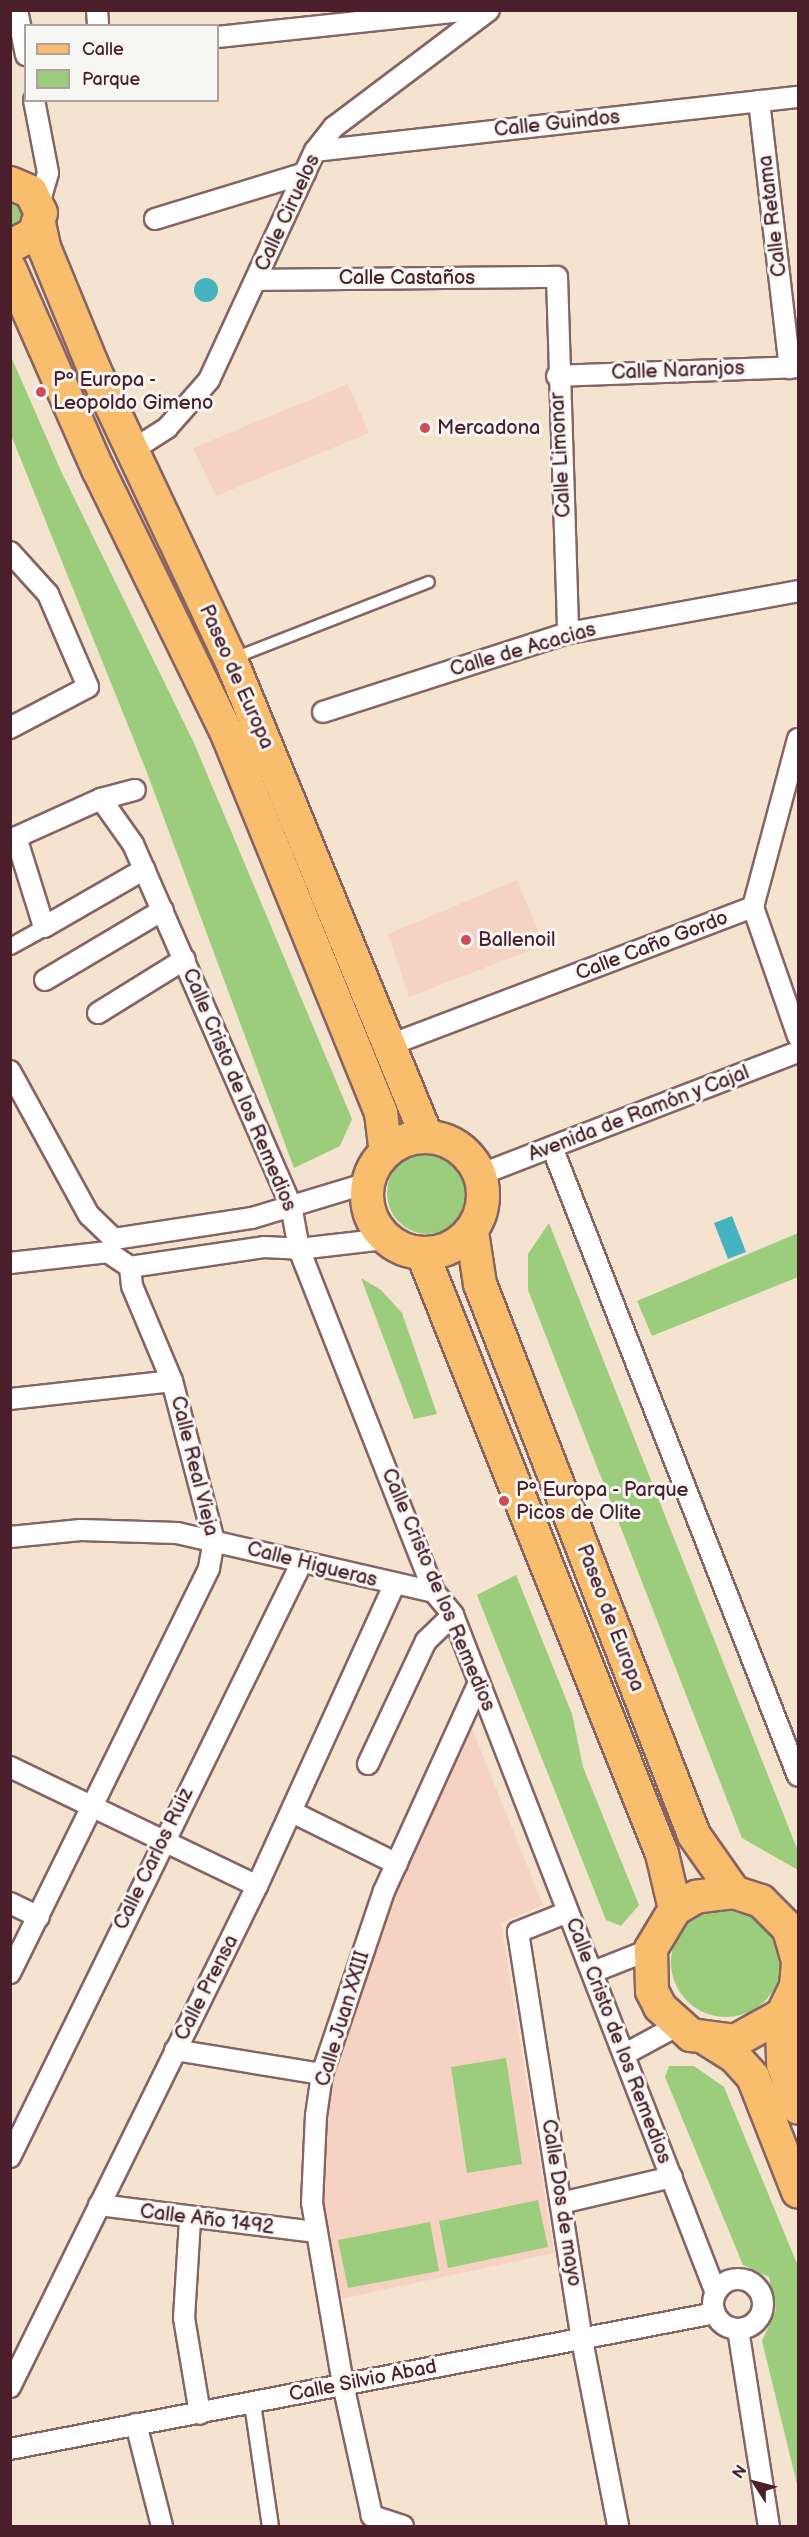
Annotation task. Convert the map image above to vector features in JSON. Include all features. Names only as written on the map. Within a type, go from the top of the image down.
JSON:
[{"type":"main road","points":[[10,246],[25,242],[24,193]]},
{"type":"main road","name":"Paseo de Europa","points":[[24,193],[44,247],[130,451],[231,660],[387,1046],[426,1135]]},
{"type":"main road","name":"Paseo de Europa","points":[[10,269],[98,469],[228,736],[381,1113],[386,1151]]},
{"type":"main road","points":[[426,1135],[462,1150],[479,1175],[483,1197],[472,1232],[446,1252],[423,1255],[386,1239],[370,1212],[368,1183],[386,1151],[405,1138],[426,1135]]},
{"type":"main road","name":"Paseo de Europa","points":[[472,1232],[480,1284],[694,1835],[734,1892]]},
{"type":"main road","name":"Paseo de Europa","points":[[423,1255],[662,1854],[675,1909]]},
{"type":"main road","points":[[798,2108],[783,2064],[782,2015],[796,1986],[797,1950],[777,1914],[734,1892],[696,1897],[675,1909],[651,1949],[652,1991],[677,2026],[708,2040],[735,2056],[753,2078],[798,2192]]},
{"type":"main road","points":[[708,2040],[751,2037],[782,2015]]},
{"type":"street","points":[[17,10],[24,45]]},
{"type":"street","points":[[219,37],[471,10]]},
{"type":"street","name":"Calle Ciruelos","points":[[130,451],[167,428],[209,380],[258,280],[315,151],[334,127],[489,10]]},
{"type":"street","name":"Calle Guindos","points":[[315,151],[798,97]]},
{"type":"street","name":"Calle Retama","points":[[759,101],[794,367]]},
{"type":"street","points":[[24,193],[48,173],[34,102]]},
{"type":"street","points":[[155,219],[305,173]]},
{"type":"street","name":"Calle Castaños","points":[[258,280],[557,277]]},
{"type":"street","name":"Calle Limonar","points":[[557,277],[557,376],[568,633]]},
{"type":"street","name":"Calle Naranjos","points":[[557,376],[794,367]]},
{"type":"street","points":[[10,552],[48,594],[88,687],[10,728]]},
{"type":"street","name":"Calle de Acacias","points":[[322,712],[568,633],[798,591]]},
{"type":"street","name":"Calle Caño Gordo","points":[[387,1046],[753,908],[798,739]]},
{"type":"street","points":[[45,927],[13,839],[101,799],[135,790]]},
{"type":"street","name":"Calle Cristo de los Remedios","points":[[101,799],[111,806],[145,869],[291,1205],[300,1249],[434,1592],[453,1615],[716,2293]]},
{"type":"street","points":[[10,946],[145,869]]},
{"type":"street","points":[[753,908],[798,1036]]},
{"type":"street","points":[[45,980],[163,910]]},
{"type":"street","points":[[98,1013],[185,959]]},
{"type":"street","name":"Avenida de Ramón y Cajal","points":[[479,1175],[798,1052]]},
{"type":"street","points":[[10,1071],[89,1215],[130,1267],[264,1247],[300,1249],[386,1239]]},
{"type":"street","points":[[552,1147],[798,1776]]},
{"type":"street","points":[[10,1263],[252,1218],[368,1183]]},
{"type":"street","name":"Calle Real Vieja","points":[[10,1973],[209,1568],[214,1541],[172,1381],[132,1286],[130,1267]]},
{"type":"street","points":[[10,1399],[172,1381]]},
{"type":"street","name":"Calle Higueras","points":[[10,1537],[81,1530],[177,1533],[301,1564],[434,1592]]},
{"type":"street","name":"Calle Carlos Ruiz","points":[[10,2157],[162,1841],[301,1564]]},
{"type":"street","name":"Calle Prensa","points":[[10,2387],[257,1886],[394,1585]]},
{"type":"street","points":[[368,1764],[426,1641],[453,1615]]},
{"type":"street","name":"Calle Juan XXIII","points":[[403,2526],[372,2516],[343,2384],[312,2203],[322,2074],[397,1864],[479,1683]]},
{"type":"street","points":[[10,1767],[257,1886]]},
{"type":"street","points":[[292,1812],[397,1864]]},
{"type":"street","points":[[10,1903],[39,1917]]},
{"type":"street","name":"Calle Dos de mayo","points":[[568,1912],[519,1932],[582,2340],[618,2526]]},
{"type":"street","points":[[593,1972],[651,1949]]},
{"type":"street","points":[[625,2054],[677,2026]]},
{"type":"street","points":[[176,2050],[322,2074]]},
{"type":"street","points":[[561,2203],[672,2177]]},
{"type":"street","name":"Calle Año 1492","points":[[99,2205],[190,2220],[316,2232]]},
{"type":"street","points":[[190,2220],[184,2318],[200,2414]]},
{"type":"street","points":[[734,2280],[757,2288],[761,2312],[754,2324],[738,2329],[726,2326],[715,2313],[716,2293],[734,2280]]},
{"type":"street","name":"Calle Silvio Abad","points":[[10,2448],[200,2414],[343,2384],[715,2313]]},
{"type":"street","points":[[738,2329],[769,2526]]},
{"type":"street","points":[[252,2403],[270,2526]]},
{"type":"street","points":[[136,2424],[162,2526]]},
{"type":"lane","points":[[231,660],[429,582]]},
{"type":"shaded area","points":[[348,384],[369,433],[216,496],[193,448]]},
{"type":"shaded area","name":"Ballenoil","points":[[517,880],[544,945],[409,997],[388,934]]},
{"type":"shaded area","points":[[471,1726],[543,1905],[501,1923],[554,2253],[341,2299],[318,2200],[331,2073],[403,1871]]},
{"type":"green space","points":[[10,198],[20,201],[26,220],[11,231]]},
{"type":"green space","points":[[10,354],[61,471],[194,743],[352,1119],[340,1146],[294,1168],[146,770],[11,435]]},
{"type":"green space","points":[[428,1152],[444,1155],[457,1164],[466,1177],[469,1193],[466,1209],[457,1222],[444,1231],[428,1234],[412,1231],[399,1222],[390,1209],[387,1193],[390,1177],[399,1164],[412,1155]]},
{"type":"green space","points":[[549,1223],[798,1851],[798,1870],[742,1838],[528,1290],[528,1254]]},
{"type":"green space","points":[[798,1233],[798,1277],[652,1336],[637,1301]]},
{"type":"green space","points":[[361,1278],[381,1290],[402,1313],[437,1414],[414,1419]]},
{"type":"green space","points":[[516,1575],[572,1714],[583,1767],[639,1905],[621,1926],[606,1920],[477,1595]]},
{"type":"green space","points":[[726,1907],[747,1911],[765,1923],[777,1941],[781,1962],[777,1983],[765,2001],[747,2013],[726,2017],[705,2013],[687,2001],[675,1983],[671,1962],[675,1941],[687,1923],[705,1911]]},
{"type":"green space","points":[[506,2058],[522,2164],[467,2173],[451,2067]]},
{"type":"green space","points":[[669,2066],[694,2066],[724,2087],[798,2266],[798,2488],[762,2341],[776,2310],[769,2277],[743,2265],[665,2077]]},
{"type":"green space","points":[[538,2200],[548,2247],[448,2268],[439,2221]]},
{"type":"green space","points":[[430,2222],[439,2271],[348,2288],[338,2240]]},
{"type":"water","points":[[206,278],[211,279],[217,285],[217,295],[211,301],[206,302],[201,301],[195,295],[194,290],[195,285],[201,279]]},
{"type":"water","points":[[732,1216],[746,1252],[728,1259],[714,1223]]},
{"type":"place","name":"Pº Europa - Leopoldo Gimeno","points":[[41,392]]},
{"type":"place","name":"Mercadona","points":[[425,428]]},
{"type":"place","name":"Ballenoil","points":[[466,940]]},
{"type":"place","name":"Pº Europa - Parque Picos de Olite","points":[[504,1501]]}]
